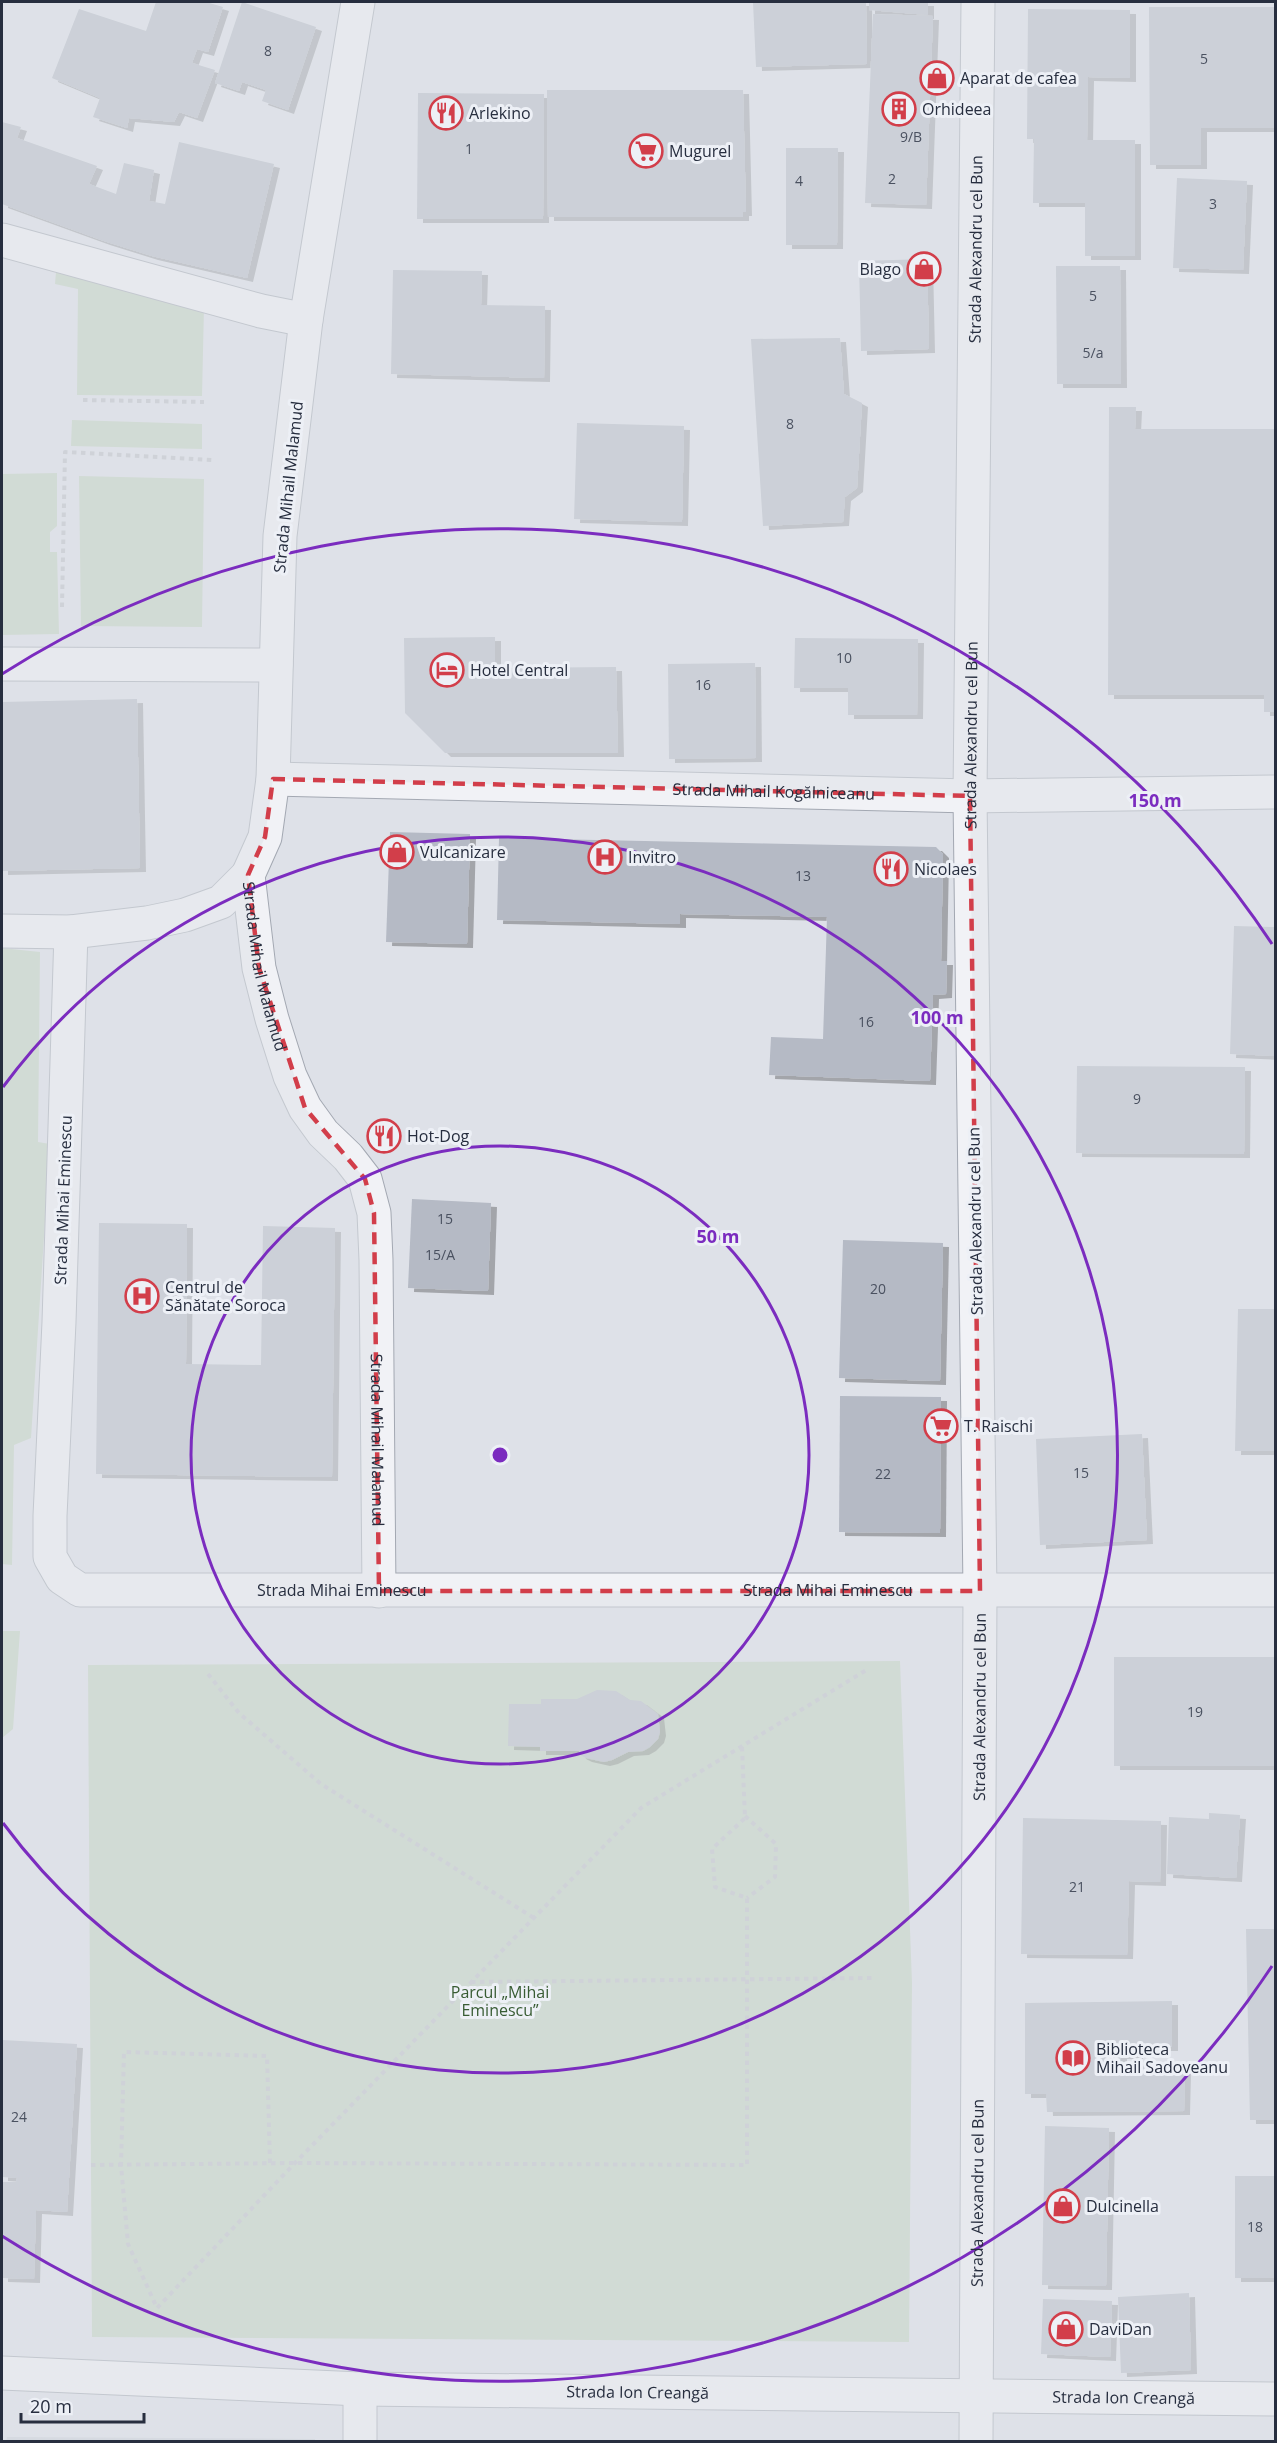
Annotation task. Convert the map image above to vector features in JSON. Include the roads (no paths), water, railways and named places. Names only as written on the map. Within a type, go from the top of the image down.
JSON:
[{"type":"street","name":"Strada Mihail Malamud","points":[[358,2],[306,320],[280,536],[273,779],[265,837],[248,875],[259,968],[290,1076],[304,1108],[323,1133],[348,1157],[365,1179],[374,1213],[379,1591]]},
{"type":"street","name":"Strada Alexandru cel Bun","points":[[976,2442],[980,1591],[970,796],[978,2]]},
{"type":"street","points":[[2,240],[261,311],[306,320]]},
{"type":"street","points":[[2,664],[276,665]]},
{"type":"street","name":"Strada Mihail Kogălniceanu","points":[[273,779],[970,796],[1275,792]]},
{"type":"street","points":[[2,931],[71,932],[147,923],[185,915],[221,902],[248,875]]},
{"type":"street","name":"Strada Mihai Eminescu","points":[[71,932],[50,1557],[62,1578],[80,1590],[1275,1590]]},
{"type":"street","name":"Strada Ion Creangă","points":[[2,2373],[360,2389],[1275,2399]]},
{"type":"street","points":[[360,2389],[360,2442]]},
{"type":"place","name":"Aparat de cafea","points":[[937,78]]},
{"type":"place","name":"Orhideea","points":[[899,109]]},
{"type":"place","name":"Arlekino","points":[[446,113]]},
{"type":"place","name":"Mugurel","points":[[646,151]]},
{"type":"place","name":"Blago","points":[[924,269]]},
{"type":"place","name":"Hotel Central","points":[[447,670]]},
{"type":"place","name":"Vulcanizare","points":[[397,852]]},
{"type":"place","name":"Invitro","points":[[605,857]]},
{"type":"place","name":"Nicolaes","points":[[891,869]]},
{"type":"place","name":"Hot-Dog","points":[[384,1136]]},
{"type":"place","name":"Centrul de Sănătate Soroca","points":[[142,1296]]},
{"type":"place","name":"T. Raischi","points":[[941,1426]]},
{"type":"place","name":"Biblioteca Mihail Sadoveanu","points":[[1073,2058]]},
{"type":"place","name":"Dulcinella","points":[[1063,2206]]},
{"type":"place","name":"DaviDan","points":[[1066,2329]]},
{"type":"park label","name":"Parcul „Mihai Eminescu”","points":[[500,2001]]}]
